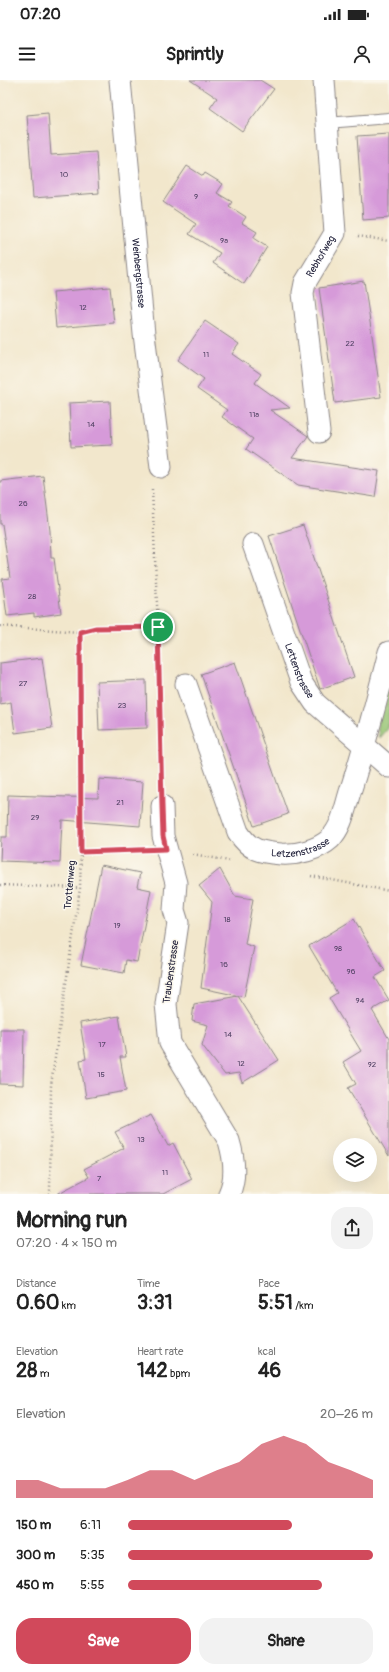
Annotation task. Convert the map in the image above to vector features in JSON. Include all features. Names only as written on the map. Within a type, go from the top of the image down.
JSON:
[{"type":"street","name":"Weinbergstrasse","points":[[120,80],[144,334],[161,467]]},
{"type":"street","name":"Rebhofweg","points":[[319,432],[303,293],[305,282],[335,233],[324,80]]},
{"type":"street","name":"Lettenstrasse","points":[[253,544],[301,682],[315,703],[389,767]]},
{"type":"street","name":"Letzenstrasse","points":[[186,684],[238,832],[246,844],[263,852],[287,854],[311,850],[329,840],[339,828],[365,746],[389,652]]},
{"type":"street","name":"Traubenstrasse","points":[[162,806],[163,836],[176,882],[174,910],[178,923],[166,1004],[170,1043],[229,1141],[234,1157],[232,1188],[229,1194]]},
{"type":"lane","points":[[327,123],[389,118]]},
{"type":"path","points":[[335,233],[389,241]]},
{"type":"path","points":[[161,467],[151,479],[158,627],[162,806]]},
{"type":"path","points":[[0,626],[80,632],[96,628],[158,627]]},
{"type":"path","name":"Trottenweg","points":[[50,1194],[51,1085],[80,888],[80,632]]},
{"type":"path","points":[[81,852],[166,849]]},
{"type":"path","points":[[0,884],[80,888]]},
{"type":"green space","points":[[389,673],[389,726],[379,738],[377,724]]},
{"type":"building","points":[[190,80],[260,80],[274,89],[242,131],[210,108],[217,98]]},
{"type":"building","points":[[48,113],[51,155],[96,152],[99,193],[33,198],[27,115]]},
{"type":"building","points":[[389,134],[389,218],[363,220],[357,136]]},
{"type":"building","points":[[187,166],[203,176],[205,173],[223,184],[217,193],[232,202],[229,206],[246,217],[242,223],[257,232],[253,238],[267,247],[244,284],[213,263],[220,253],[189,234],[196,224],[163,202]]},
{"type":"building","points":[[364,281],[381,397],[335,403],[319,288]]},
{"type":"building","points":[[110,287],[114,323],[56,328],[53,292]]},
{"type":"building","points":[[205,321],[239,344],[232,354],[261,374],[255,383],[290,408],[270,410],[308,436],[292,458],[379,471],[375,497],[298,485],[246,449],[253,439],[222,417],[227,410],[197,389],[204,379],[178,360]]},
{"type":"building","points":[[110,401],[112,445],[71,447],[69,403]]},
{"type":"building","points":[[43,476],[50,531],[51,558],[54,558],[61,613],[34,617],[34,613],[7,616],[2,579],[10,578],[2,524],[0,524],[0,481]]},
{"type":"building","points":[[303,525],[354,677],[320,689],[269,536]]},
{"type":"building","points":[[42,658],[52,728],[15,733],[11,702],[0,704],[0,663]]},
{"type":"building","points":[[235,662],[288,814],[254,826],[201,674]]},
{"type":"building","points":[[146,680],[147,728],[99,730],[97,682]]},
{"type":"building","points":[[99,779],[143,782],[140,826],[62,820],[60,863],[0,861],[1,837],[7,837],[8,795],[98,798]]},
{"type":"building","points":[[101,865],[140,873],[137,887],[151,890],[137,962],[126,960],[124,973],[81,965]]},
{"type":"building","points":[[220,869],[235,896],[253,899],[245,944],[254,947],[244,997],[201,988],[212,902],[199,886]]},
{"type":"building","points":[[354,919],[385,971],[375,977],[389,1000],[372,1010],[389,1039],[389,1156],[348,1088],[356,1084],[343,1062],[361,1051],[329,998],[337,993],[309,946]]},
{"type":"building","points":[[238,996],[279,1060],[242,1083],[239,1073],[225,1075],[202,1045],[208,1025],[192,1021],[194,1004]]},
{"type":"building","points":[[119,1016],[126,1057],[120,1057],[126,1091],[86,1098],[80,1060],[86,1059],[80,1023]]},
{"type":"building","points":[[0,1029],[24,1029],[23,1085],[0,1084]]},
{"type":"building","points":[[151,1115],[168,1146],[173,1143],[192,1179],[163,1194],[57,1194],[89,1177],[84,1169],[124,1148],[115,1132]]},
{"type":"route","points":[[158,627],[163,836],[166,849],[81,852],[80,632],[96,628],[158,627]]}]
